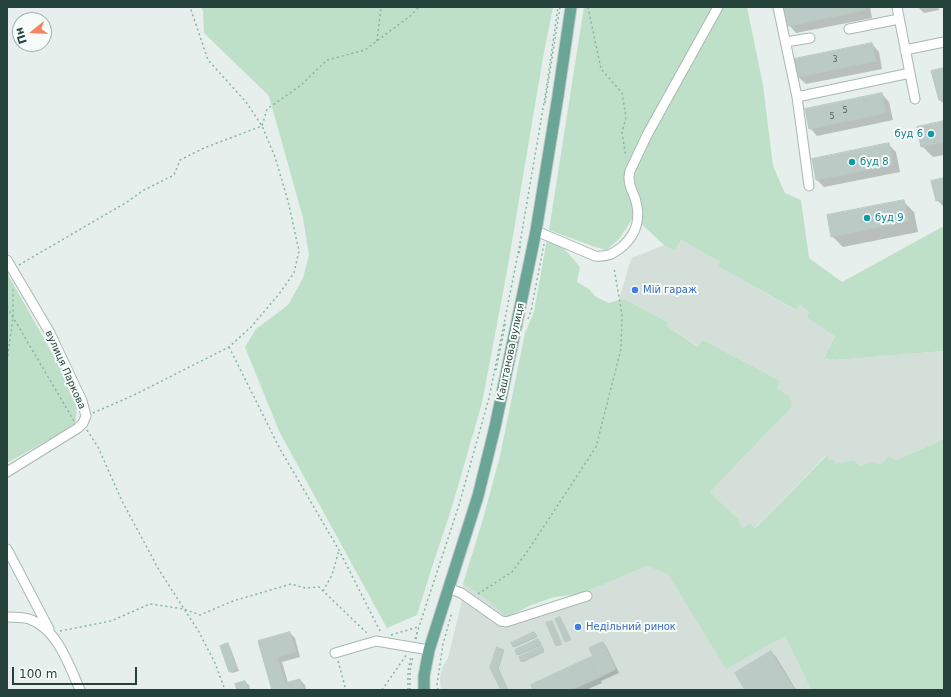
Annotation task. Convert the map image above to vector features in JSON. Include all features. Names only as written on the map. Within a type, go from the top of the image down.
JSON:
[{"type":"main road","name":"Каштанова вулиця","points":[[424,690],[424,676],[429,650],[478,496],[495,427],[536,231],[571,7]]},
{"type":"street","points":[[536,231],[595,256],[603,257],[613,254],[626,243],[636,228],[639,217],[635,198],[629,184],[628,177],[630,171],[647,135],[718,7]]},
{"type":"street","points":[[778,7],[796,97],[809,186]]},
{"type":"street","points":[[897,7],[915,99]]},
{"type":"street","points":[[849,29],[899,19]]},
{"type":"street","points":[[786,42],[810,38]]},
{"type":"street","points":[[905,50],[944,42]]},
{"type":"street","points":[[796,97],[910,73]]},
{"type":"street","name":"вулиця Паркова","points":[[7,260],[50,333],[82,401],[83,423]]},
{"type":"street","points":[[7,472],[83,423]]},
{"type":"street","points":[[7,549],[68,663],[80,690]]},
{"type":"street","points":[[448,588],[461,593],[501,621],[506,622],[587,596]]},
{"type":"street","points":[[7,617],[28,619],[41,625],[51,633]]},
{"type":"street","points":[[335,653],[379,639],[429,650]]},
{"type":"path","points":[[83,423],[134,395],[229,347],[251,327],[294,274],[298,251],[288,201],[275,157],[262,126],[246,102],[208,60],[190,7]]},
{"type":"path","points":[[376,41],[381,7]]},
{"type":"path","points":[[262,126],[267,109],[300,86],[327,60],[365,50],[410,16],[419,7]]},
{"type":"path","points":[[382,690],[414,647],[418,627],[459,505],[489,398],[519,249],[559,7]]},
{"type":"path","points":[[409,690],[408,671],[419,628],[462,498],[490,398],[520,249],[546,98],[559,7]]},
{"type":"path","points":[[588,7],[601,69],[622,93],[626,117],[622,133],[630,171]]},
{"type":"path","points":[[7,361],[13,318],[12,269],[144,190],[174,175],[180,160],[204,148],[262,126]]},
{"type":"path","points":[[470,600],[512,572],[529,549],[596,447],[621,349],[622,315],[614,268]]},
{"type":"path","points":[[7,307],[98,447],[122,501],[159,570],[199,632],[215,663],[225,690]]},
{"type":"path","points":[[229,347],[280,449],[339,550],[379,639]]},
{"type":"path","points":[[324,592],[332,574],[339,550]]},
{"type":"path","points":[[51,633],[111,621],[150,604],[184,609],[200,615],[233,601],[291,584],[305,588],[319,587],[379,639]]},
{"type":"path","points":[[438,690],[437,685],[443,644],[454,607]]},
{"type":"path","points":[[390,635],[418,627]]},
{"type":"path","points":[[335,653],[346,690]]},
{"type":"shaded area","points":[[681,240],[720,262],[719,266],[795,310],[800,305],[810,311],[807,318],[835,335],[824,358],[836,360],[944,351],[944,439],[896,460],[878,464],[859,466],[854,460],[835,465],[826,455],[767,517],[754,528],[744,528],[737,522],[739,520],[710,492],[792,407],[777,388],[781,381],[703,340],[699,347],[667,326],[668,322],[626,300],[619,300],[632,258],[664,245],[675,251]]},
{"type":"shaded area","name":"Недільний ринок","points":[[647,566],[668,573],[684,599],[785,636],[811,690],[441,690],[440,678],[442,668],[448,658],[462,600],[463,584],[482,594],[506,618],[538,614],[542,616],[584,601],[581,594]]},
{"type":"green space","points":[[201,7],[553,7],[507,271],[482,403],[451,510],[417,615],[387,628],[279,431],[245,347],[256,329],[288,305],[303,278],[309,255],[303,218],[269,96],[204,33],[203,11]]},
{"type":"green space","points":[[584,7],[715,7],[715,9],[747,7],[763,85],[773,166],[785,193],[801,200],[809,258],[842,282],[944,226],[944,351],[836,360],[824,358],[835,336],[807,318],[809,311],[800,305],[796,310],[718,266],[720,262],[681,240],[675,251],[664,245],[634,217],[619,239],[607,250],[549,230]]},
{"type":"green space","points":[[547,239],[561,247],[580,267],[577,282],[589,289],[596,297],[609,303],[619,300],[626,300],[668,322],[667,326],[698,347],[703,340],[781,381],[777,388],[790,397],[792,407],[710,492],[739,520],[738,522],[744,528],[750,523],[755,528],[827,455],[829,460],[833,459],[835,464],[854,460],[860,466],[873,462],[878,464],[883,463],[889,456],[896,460],[944,439],[944,690],[811,690],[785,636],[726,669],[668,574],[647,566],[581,594],[554,597],[529,606],[506,618],[486,599],[463,584],[500,456],[525,333],[534,312]]},
{"type":"green space","points":[[7,273],[59,365],[77,407],[75,425],[7,463]]},
{"type":"building","points":[[784,7],[865,7],[865,10],[788,26]]},
{"type":"building","points":[[872,43],[876,61],[797,77],[794,59]]},
{"type":"building","points":[[944,68],[944,99],[939,100],[931,71]]},
{"type":"building","points":[[882,93],[886,113],[809,129],[805,109]]},
{"type":"building","name":"буд 6","points":[[944,121],[944,142],[921,147],[917,127]]},
{"type":"building","name":"буд 8","points":[[889,143],[893,165],[816,180],[812,159]]},
{"type":"building","points":[[944,178],[944,199],[936,201],[931,181]]},
{"type":"building","name":"буд 9","points":[[904,200],[908,221],[831,237],[827,215]]},
{"type":"building","points":[[560,617],[571,640],[565,642],[555,619]]},
{"type":"building","points":[[552,621],[562,644],[556,646],[546,623]]},
{"type":"building","points":[[290,632],[296,652],[277,657],[285,683],[300,679],[303,690],[272,690],[258,641]]},
{"type":"building","points":[[534,632],[537,636],[513,647],[511,643]]},
{"type":"building","points":[[538,639],[541,644],[517,655],[515,650]]},
{"type":"building","points":[[603,642],[616,669],[598,678],[589,658],[593,656],[589,648]]},
{"type":"building","points":[[228,643],[237,669],[229,672],[220,646]]},
{"type":"building","points":[[542,646],[544,651],[521,662],[519,657]]},
{"type":"building","points":[[497,647],[504,650],[498,668],[508,690],[501,690],[490,668]]},
{"type":"building","points":[[771,651],[795,690],[745,690],[735,673]]},
{"type":"building","points":[[589,658],[598,678],[571,690],[533,690],[531,685]]},
{"type":"building","points":[[245,681],[249,690],[237,690],[235,684]]},
{"type":"place","name":"буд 6","points":[[931,134]]},
{"type":"place","name":"буд 8","points":[[852,162]]},
{"type":"place","name":"буд 9","points":[[867,218]]},
{"type":"place","name":"Мій гараж","points":[[635,290]]},
{"type":"place","name":"Недільний ринок","points":[[578,627]]}]
